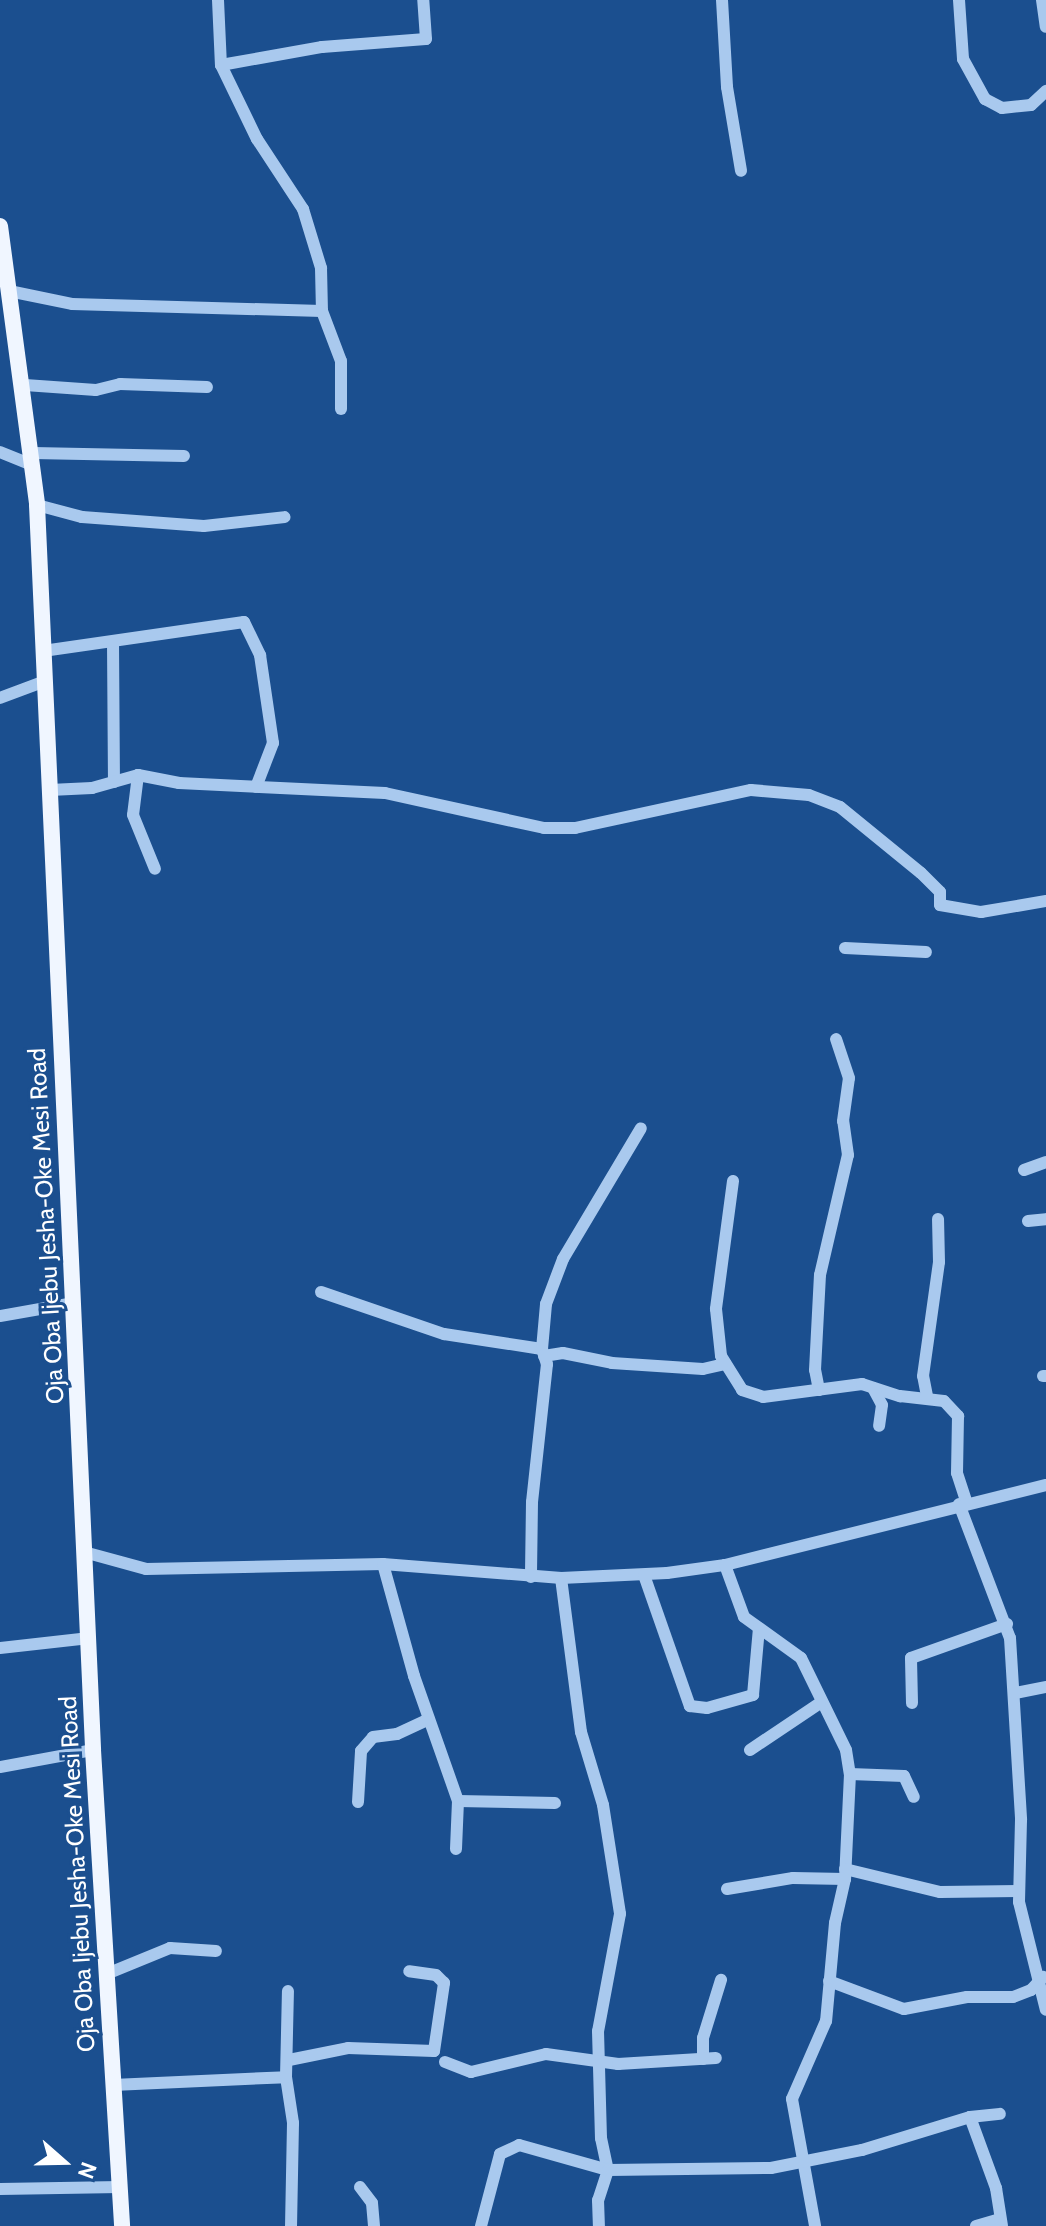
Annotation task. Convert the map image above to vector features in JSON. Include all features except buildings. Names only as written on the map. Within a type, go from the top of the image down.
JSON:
[{"type":"main road","name":"Oja Oba Ijebu Jesha-Oke Mesi Road","points":[[0,226],[25,385],[37,505],[93,1750],[109,1973],[122,2226]]},
{"type":"street","points":[[218,0],[221,65],[257,139],[303,209],[321,268],[322,311],[329,319],[341,361],[341,409]]},
{"type":"street","points":[[221,65],[322,47],[426,39],[423,0]]},
{"type":"street","points":[[722,0],[727,87],[741,171]]},
{"type":"street","points":[[959,0],[963,59],[985,99],[1002,108],[1031,105],[1046,91]]},
{"type":"street","points":[[1042,0],[1046,27]]},
{"type":"street","points":[[9,291],[72,304],[322,311]]},
{"type":"street","points":[[25,385],[96,390],[120,384],[207,387]]},
{"type":"street","points":[[0,452],[33,459],[184,456]]},
{"type":"street","points":[[37,505],[82,517],[204,526],[285,517]]},
{"type":"street","points":[[43,651],[113,643],[241,621],[247,625],[260,655],[273,743],[256,787]]},
{"type":"street","points":[[113,643],[114,782]]},
{"type":"street","points":[[0,698],[45,681]]},
{"type":"street","points":[[138,775],[133,815],[155,869]]},
{"type":"street","points":[[50,790],[114,782],[138,775],[256,787],[385,793],[544,828],[575,828],[751,790],[809,795],[840,807],[921,873],[940,892],[940,905],[981,912],[1046,901]]},
{"type":"street","points":[[845,948],[926,952]]},
{"type":"street","points":[[819,1390],[815,1370],[820,1275],[848,1155],[843,1121],[849,1078],[836,1039]]},
{"type":"street","points":[[531,1577],[546,1304],[563,1259],[641,1128]]},
{"type":"street","points":[[1024,1170],[1046,1162]]},
{"type":"street","points":[[733,1181],[716,1309],[725,1364],[742,1390],[753,1396],[845,1385],[873,1388],[900,1396],[927,1396],[951,1404],[958,1416],[957,1473],[963,1503],[1007,1624],[1014,1692],[1012,1740],[1022,1869],[1018,1891],[1020,1914],[1044,1976],[1046,2010]]},
{"type":"street","points":[[927,1396],[923,1376],[939,1262],[938,1219]]},
{"type":"street","points":[[1028,1221],[1046,1219]]},
{"type":"street","points":[[321,1292],[444,1334],[543,1353],[563,1353],[612,1363],[703,1369],[725,1364]]},
{"type":"street","points":[[0,1316],[74,1303]]},
{"type":"street","points":[[873,1388],[882,1405],[879,1426]]},
{"type":"street","points":[[882,1405],[900,1396]]},
{"type":"street","points":[[84,1552],[146,1569],[383,1564],[531,1577],[644,1575],[725,1565],[963,1503],[1046,1485]]},
{"type":"street","points":[[383,1564],[429,1719],[458,1801],[456,1849]]},
{"type":"street","points":[[725,1565],[744,1617],[794,1649],[846,1750],[850,1774],[845,1874],[826,2021],[811,2066],[793,2093],[815,2226]]},
{"type":"street","points":[[644,1575],[690,1706],[707,1708],[753,1695],[759,1628]]},
{"type":"street","points":[[561,1578],[581,1732],[603,1805],[620,1914],[603,1990],[598,2061],[601,2138],[608,2170],[598,2200],[599,2226]]},
{"type":"street","points":[[912,1703],[911,1658],[1007,1624]]},
{"type":"street","points":[[0,1648],[89,1638]]},
{"type":"street","points":[[1014,1692],[1046,1687]]},
{"type":"street","points":[[1014,1692],[1007,1750],[1015,1813]]},
{"type":"street","points":[[750,1750],[820,1703]]},
{"type":"street","points":[[358,1802],[361,1751],[373,1737],[397,1734],[429,1719]]},
{"type":"street","points":[[0,1767],[93,1750]]},
{"type":"street","points":[[850,1774],[904,1776],[914,1797]]},
{"type":"street","points":[[458,1801],[555,1803]]},
{"type":"street","points":[[727,1889],[793,1878],[845,1874],[940,1892],[1018,1891]]},
{"type":"street","points":[[109,1973],[170,1948],[216,1951]]},
{"type":"street","points":[[289,2060],[348,2048],[434,2051],[444,1983],[436,1975],[409,1971]]},
{"type":"street","points":[[829,1981],[904,2009],[967,1997],[1013,1997],[1031,1990],[1044,1976]]},
{"type":"street","points":[[445,2062],[471,2072],[546,2054],[598,2061],[709,2058],[703,2038],[721,1980]]},
{"type":"street","points":[[288,1991],[289,2060],[286,2077],[293,2123],[291,2226]]},
{"type":"street","points":[[113,2085],[286,2077]]},
{"type":"street","points":[[481,2226],[500,2154],[519,2145],[608,2170],[771,2168],[970,2117],[1000,2114]]},
{"type":"street","points":[[970,2117],[996,2188],[1001,2223],[976,2226]]},
{"type":"street","points":[[0,2189],[120,2187]]},
{"type":"street","points":[[360,2187],[372,2203],[374,2226]]}]
